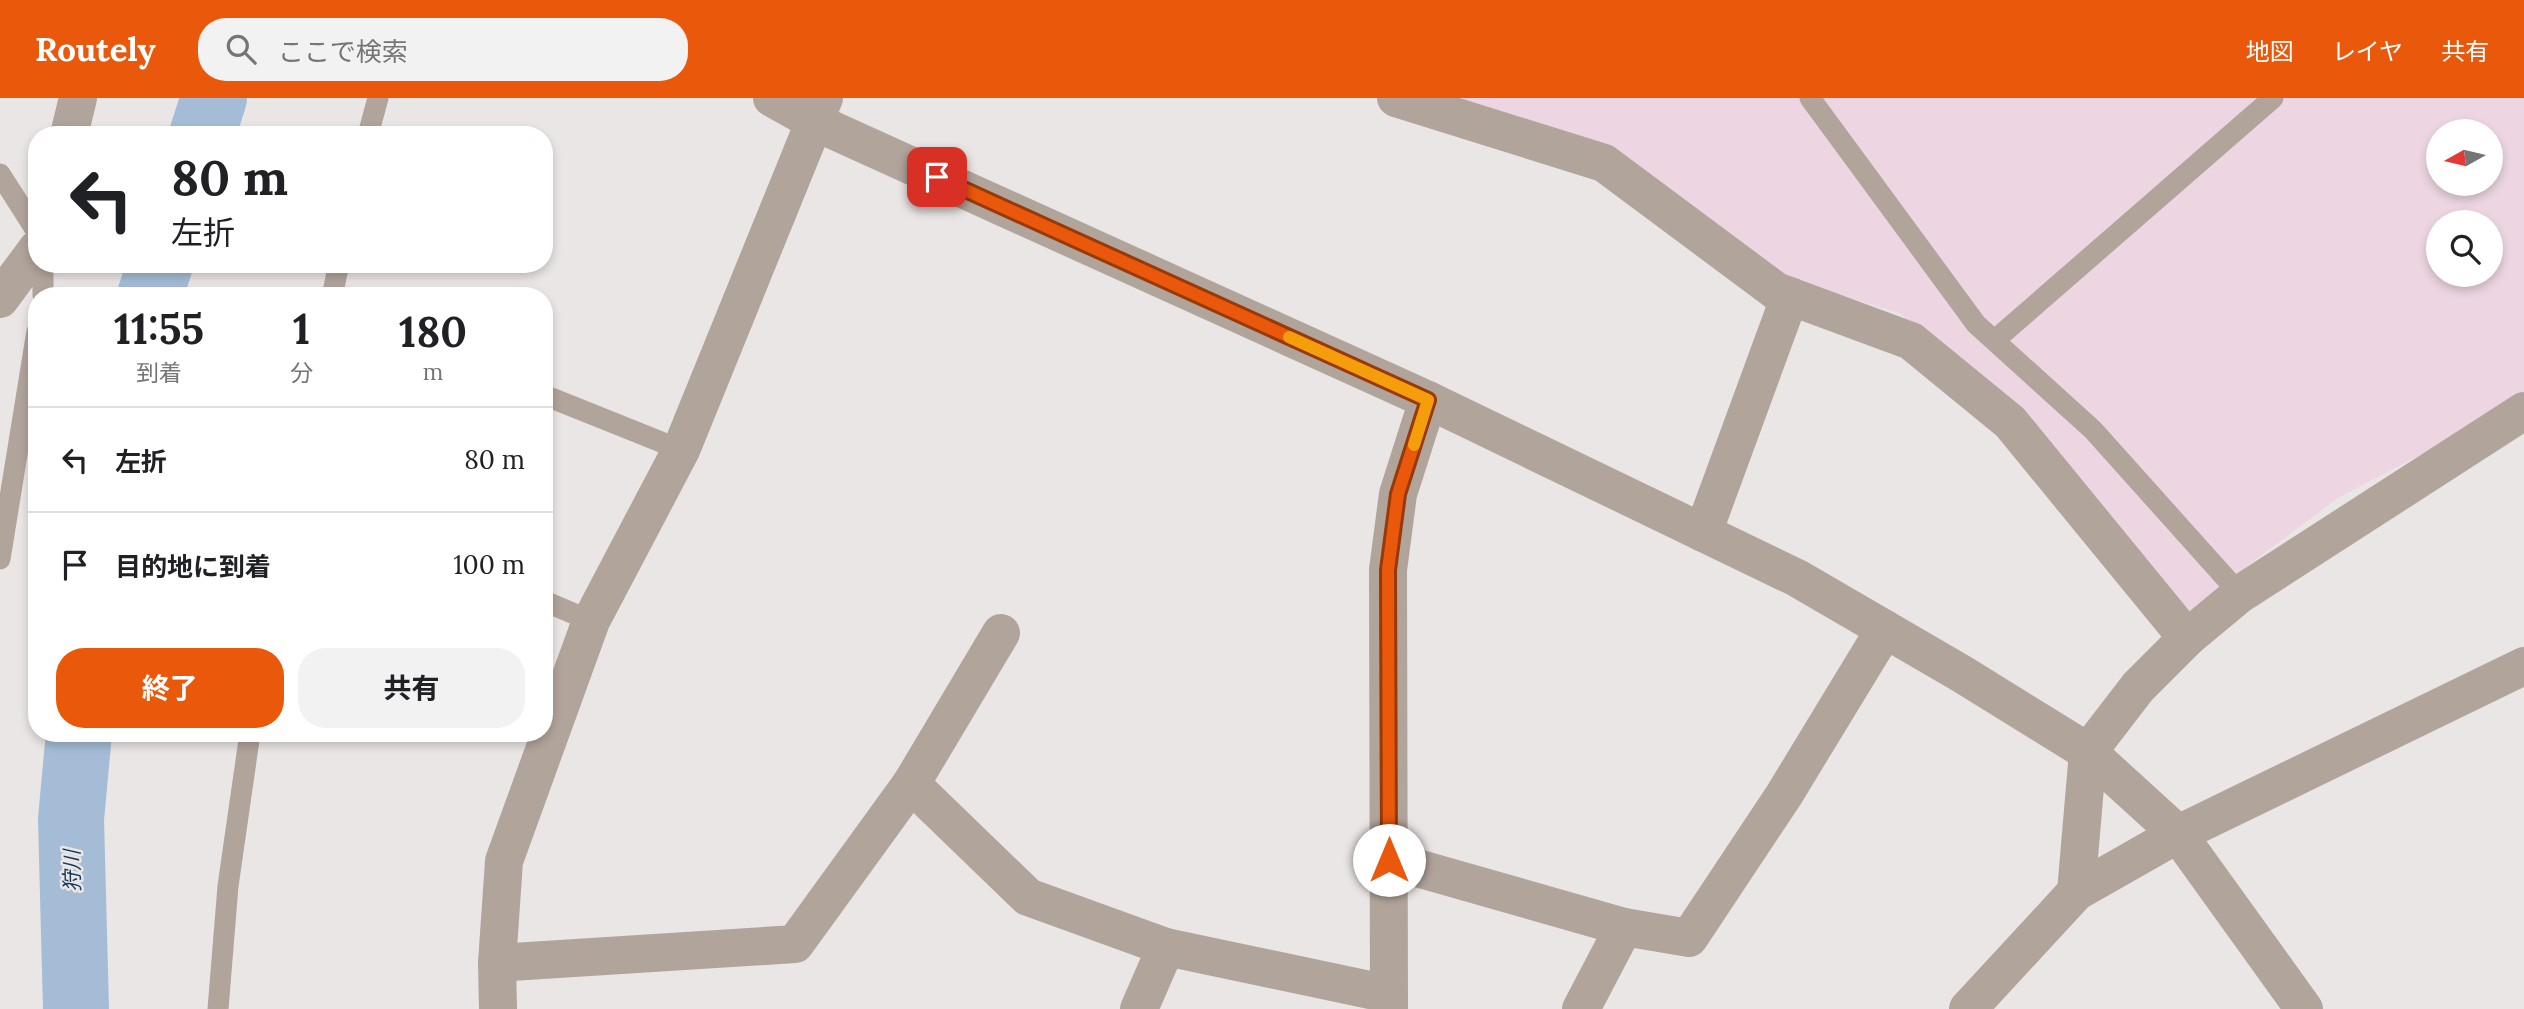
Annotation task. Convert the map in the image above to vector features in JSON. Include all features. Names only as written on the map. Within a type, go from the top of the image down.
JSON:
[{"type":"street","points":[[71,126],[78,98]]},
{"type":"street","points":[[772,98],[819,110],[1797,578],[1962,674],[2088,752],[2178,834],[2304,1009]]},
{"type":"street","points":[[1396,98],[1604,163],[1776,291],[1911,341],[2010,422],[2188,638]]},
{"type":"street","points":[[553,726],[591,621],[681,450],[819,110]]},
{"type":"street","points":[[0,299],[28,261]]},
{"type":"street","points":[[1703,533],[1790,296]]},
{"type":"street","points":[[911,783],[1028,897],[1166,947],[1389,1002],[1388,570],[1398,494],[1428,400]]},
{"type":"street","points":[[2076,892],[2088,752],[2138,687],[2188,638],[2240,594],[2524,411]]},
{"type":"street","points":[[1389,860],[1624,927],[1689,938],[1784,795],[1885,629]]},
{"type":"street","points":[[497,963],[795,944],[911,783],[1001,632]]},
{"type":"street","points":[[1968,1009],[2076,892],[2178,834],[2524,666]]},
{"type":"street","points":[[498,1009],[497,963],[504,861],[547,742]]},
{"type":"street","points":[[1581,1009],[1624,927]]},
{"type":"street","points":[[1139,1009],[1166,947]]},
{"type":"lane","points":[[371,126],[378,98]]},
{"type":"lane","points":[[1810,98],[1976,324],[2093,430],[2240,594]]},
{"type":"lane","points":[[1995,340],[2273,98]]},
{"type":"lane","points":[[0,174],[28,218]]},
{"type":"lane","points":[[0,559],[28,386]]},
{"type":"lane","points":[[553,400],[681,450]]},
{"type":"lane","points":[[553,605],[591,621]]},
{"type":"lane","points":[[218,1009],[228,886],[249,742]]},
{"type":"shaded area","points":[[1454,98],[2524,98],[2524,394],[2473,427],[2338,498],[2227,581],[2193,612],[2170,602],[2008,402],[1899,313],[1800,283]]},
{"type":"waterway","name":"狩川","points":[[205,126],[214,98]]},
{"type":"waterway","name":"狩川","points":[[153,287],[157,273]]},
{"type":"waterway","name":"狩川","points":[[76,1009],[71,819],[78,742]]},
{"type":"slow traffic","points":[[1289,337],[1428,400],[1414,445]]},
{"type":"route","points":[[937,177],[1428,400],[1398,494],[1388,570],[1389,860]]}]
